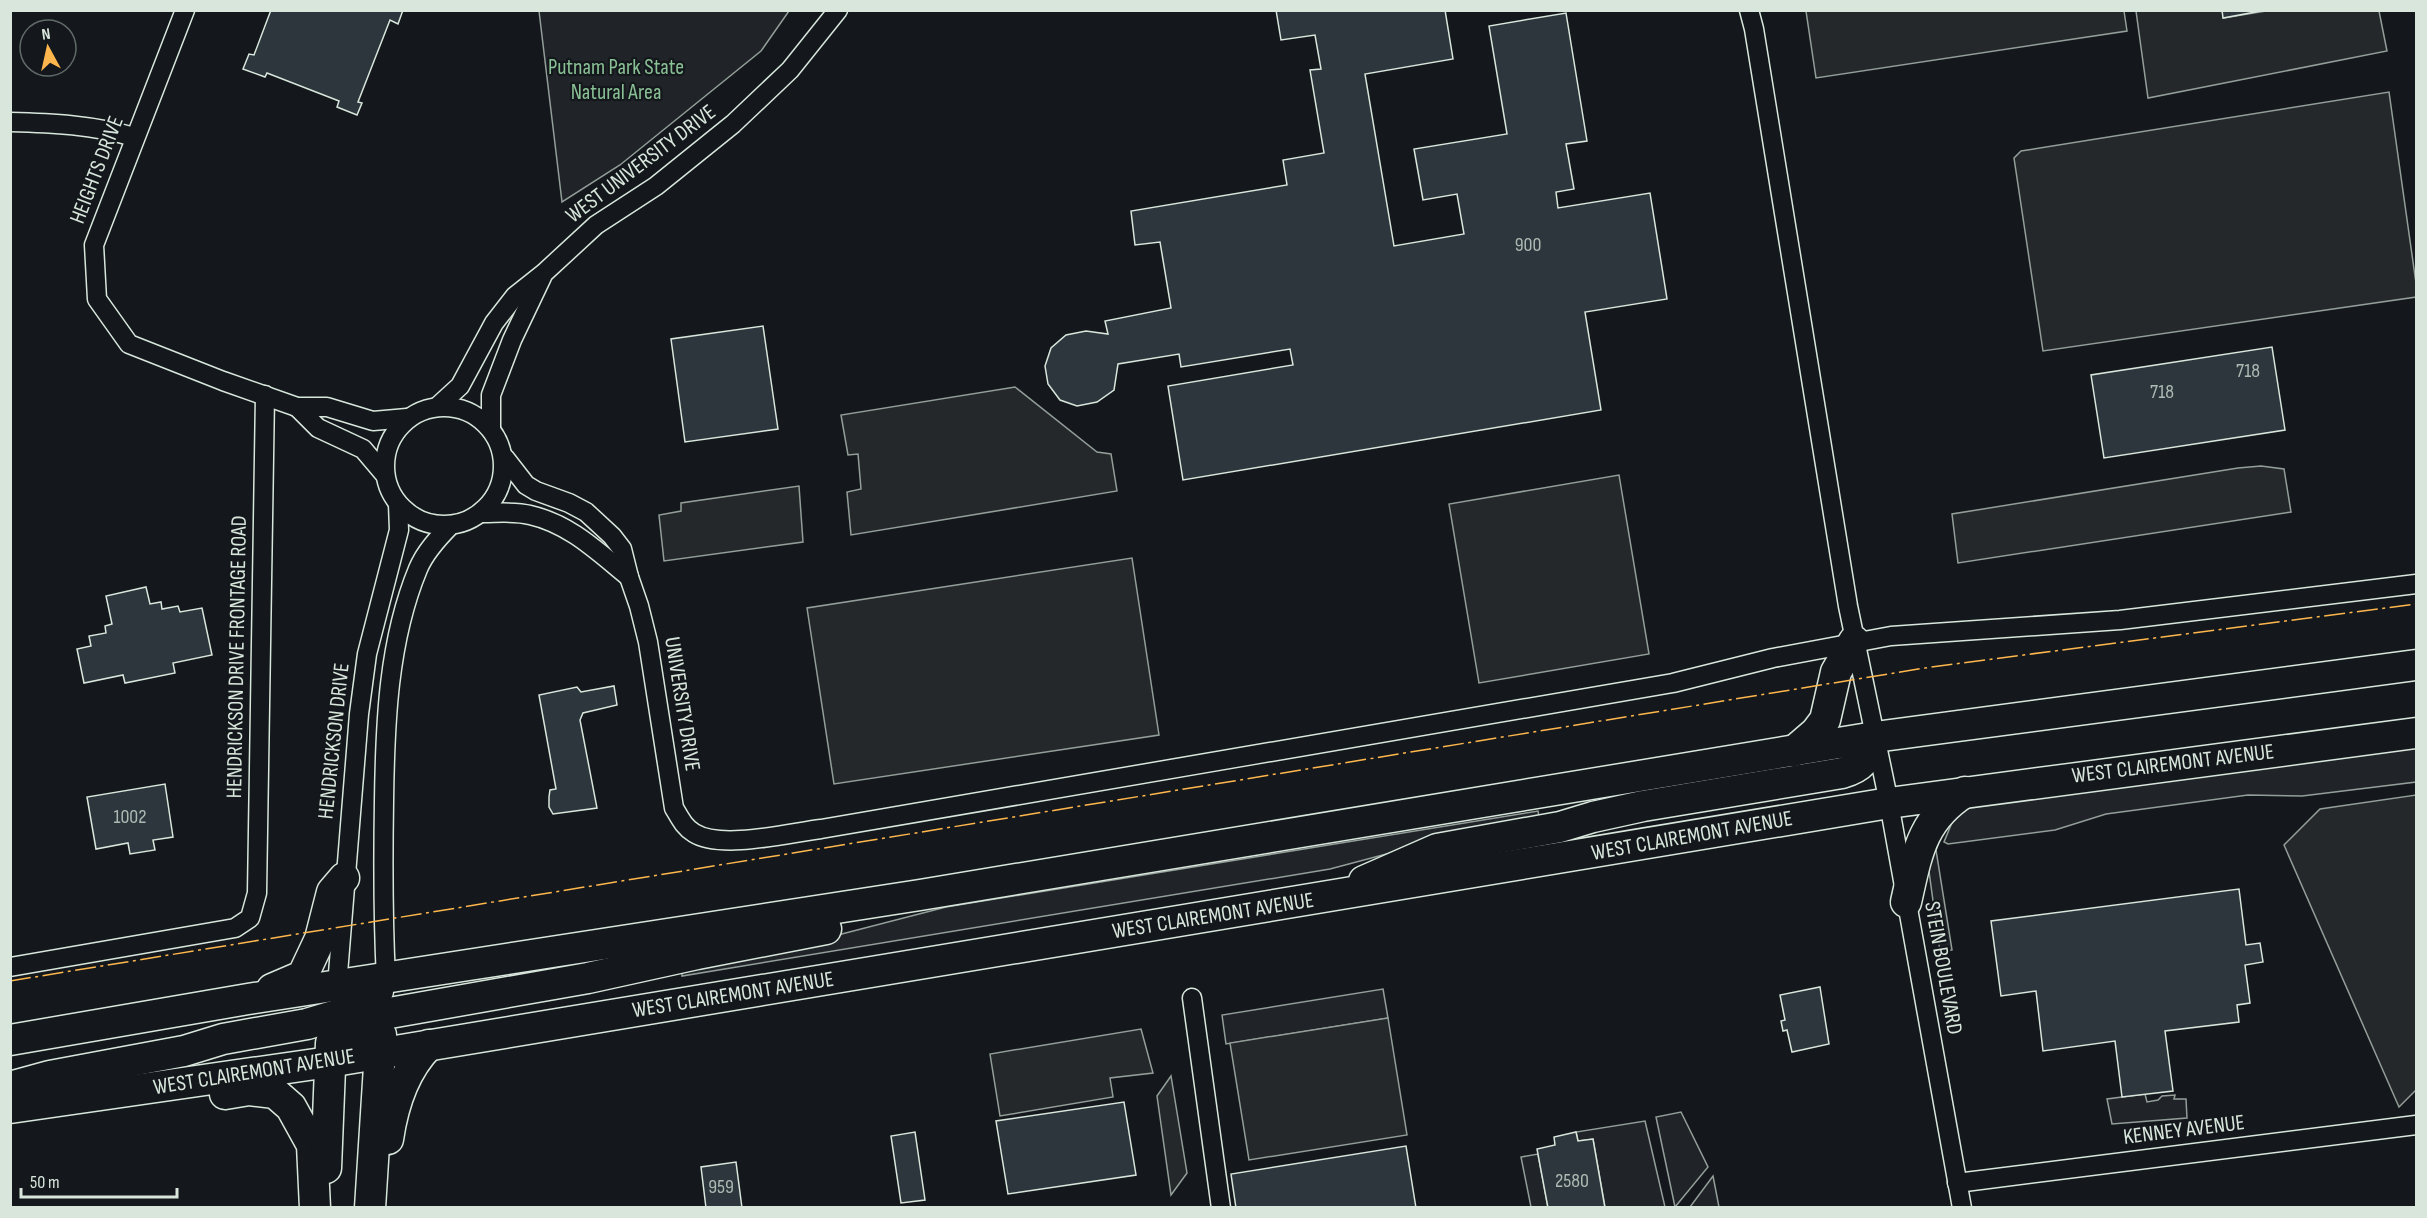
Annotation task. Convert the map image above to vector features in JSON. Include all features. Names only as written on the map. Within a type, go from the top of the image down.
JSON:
[{"type":"main road","points":[[1794,751],[1816,732],[1825,720],[1836,672],[1854,641]]},
{"type":"main road","points":[[10,1040],[248,999],[920,895],[1875,737],[2416,665]]},
{"type":"main road","name":"WEST CLAIREMONT AVENUE","points":[[10,1110],[329,1062],[1889,803],[2416,733]]},
{"type":"main road","points":[[1328,897],[1437,849],[1560,828],[1593,817],[1643,806],[1855,770],[1864,763],[1875,737]]},
{"type":"main road","points":[[1906,902],[1918,856],[1931,821],[1946,804],[1965,792]]},
{"type":"main road","points":[[248,999],[288,983],[304,973],[320,939],[332,892],[344,878]]},
{"type":"main road","points":[[329,1062],[340,1045],[352,1034],[367,1022],[384,1014],[588,978],[823,930],[853,922],[920,895]]},
{"type":"main road","points":[[370,1208],[378,1053],[386,979]]},
{"type":"main road","points":[[10,1087],[50,1076],[184,1051],[223,1039],[307,1024],[354,1010],[370,1001],[386,979]]},
{"type":"main road","points":[[322,1208],[329,1062],[337,986]]},
{"type":"main road","points":[[384,1208],[390,1122],[405,1081],[417,1058],[429,1045]]},
{"type":"main road","points":[[10,1110],[113,1111],[249,1090],[275,1093],[291,1107],[312,1145],[315,1208]]},
{"type":"street","name":"HEIGHTS DRIVE","points":[[185,10],[94,245],[97,299],[129,344],[297,407],[327,407],[373,421],[407,418]]},
{"type":"street","name":"WEST UNIVERSITY DRIVE","points":[[437,407],[460,386],[494,323],[515,296],[544,273],[596,225],[656,186],[733,124],[790,70],[838,10]]},
{"type":"street","name":"STEIN BOULEVARD","points":[[1749,10],[1754,29],[1854,641],[1889,803],[1962,1208]]},
{"type":"street","points":[[10,122],[70,123],[134,137]]},
{"type":"street","name":"WEST UNIVERSITY DRIVE","points":[[491,428],[490,395],[512,340],[544,273]]},
{"type":"street","name":"HENDRICKSON DRIVE FRONTAGE ROAD","points":[[10,967],[235,928],[250,918],[257,893],[265,395]]},
{"type":"street","name":"HEIGHTS DRIVE","points":[[297,407],[318,428],[363,449],[385,475]]},
{"type":"street","points":[[437,407],[459,408],[476,416],[491,428],[505,458],[502,479],[494,498],[483,513],[451,525],[432,525],[413,517],[398,504],[390,491],[385,475],[387,455],[394,435],[407,418],[437,407]]},
{"type":"street","name":"UNIVERSITY DRIVE","points":[[505,458],[526,485],[569,502],[600,523],[622,549],[648,642],[675,808],[683,825],[694,834],[708,839],[730,841],[821,829],[1673,683],[1854,641]]},
{"type":"street","name":"HENDRICKSON DRIVE","points":[[337,986],[359,714],[367,654],[399,530],[398,504]]},
{"type":"street","name":"UNIVERSITY DRIVE","points":[[483,513],[529,514],[551,521],[587,542],[629,578]]},
{"type":"street","points":[[386,979],[384,758],[392,673],[400,628],[418,568],[435,541],[451,525]]},
{"type":"street","points":[[1854,641],[1905,634],[2120,621],[2416,584]]},
{"type":"street","points":[[1192,998],[1221,1208]]},
{"type":"street","name":"KENNEY AVENUE","points":[[1957,1183],[2416,1125]]},
{"type":"green space","name":"Putnam Park State Natural Area","points":[[539,10],[789,11],[761,51],[620,165],[562,202]]},
{"type":"green space","points":[[2416,745],[2416,782],[2302,796],[2248,795],[2106,814],[2055,830],[1948,844],[1944,842],[1958,808]]},
{"type":"green space","points":[[1538,811],[1540,822],[1439,840],[1330,869],[682,976],[682,968],[834,936],[946,907]]},
{"type":"green space","points":[[1944,827],[1936,850],[1952,950],[1940,952],[1928,864]]},
{"type":"green space","points":[[1383,989],[1388,1018],[1226,1044],[1222,1015]]},
{"type":"green space","points":[[2145,1094],[2147,1102],[2158,1100],[2162,1096],[2175,1095],[2174,1099],[2186,1099],[2187,1118],[2112,1124],[2107,1099]]},
{"type":"green space","points":[[1681,1112],[1708,1167],[1675,1207],[1656,1117]]},
{"type":"green space","points":[[1645,1121],[1665,1207],[1605,1207],[1593,1139],[1578,1141],[1576,1132]]},
{"type":"green space","points":[[1538,1154],[1548,1207],[1531,1207],[1521,1157]]},
{"type":"green space","points":[[1713,1176],[1719,1207],[1690,1207]]},
{"type":"shaded area","points":[[1806,11],[2124,11],[2127,31],[1816,78]]},
{"type":"shaded area","points":[[2136,11],[2222,11],[2224,18],[2266,11],[2379,11],[2387,51],[2148,98]]},
{"type":"shaded area","points":[[2389,92],[2416,283],[2416,297],[2043,351],[2014,158],[2021,151]]},
{"type":"shaded area","points":[[1015,387],[1097,452],[1111,454],[1117,491],[851,535],[847,492],[861,489],[858,454],[848,455],[841,415]]},
{"type":"shaded area","points":[[2261,466],[2284,469],[2291,512],[1958,563],[1952,514]]},
{"type":"shaded area","points":[[1619,475],[1649,654],[1479,683],[1449,504]]},
{"type":"shaded area","points":[[799,486],[803,542],[664,561],[659,515],[681,511],[681,503]]},
{"type":"shaded area","points":[[1132,558],[1159,735],[834,784],[807,608]]},
{"type":"shaded area","points":[[2416,795],[2416,1090],[2399,1107],[2284,845],[2320,809]]},
{"type":"shaded area","points":[[1388,1018],[1407,1135],[1249,1160],[1230,1043]]},
{"type":"shaded area","points":[[1141,1029],[1153,1073],[1110,1078],[1113,1097],[1000,1116],[990,1054]]},
{"type":"shaded area","points":[[1171,1076],[1187,1173],[1171,1195],[1157,1096]]},
{"type":"building","points":[[271,10],[403,10],[398,24],[390,20],[358,102],[362,103],[357,115],[337,107],[339,101],[267,73],[265,77],[243,69],[249,54],[254,55]]},
{"type":"building","points":[[1276,10],[1445,10],[1453,59],[1365,74],[1394,246],[1464,234],[1457,194],[1423,200],[1414,149],[1507,134],[1489,26],[1566,13],[1587,141],[1566,144],[1574,189],[1556,192],[1558,208],[1650,193],[1667,299],[1585,312],[1601,410],[1183,480],[1168,386],[1293,365],[1290,349],[1181,367],[1179,354],[1118,364],[1114,390],[1097,402],[1077,406],[1060,400],[1048,384],[1045,366],[1051,348],[1066,335],[1086,331],[1108,334],[1105,321],[1171,308],[1160,242],[1135,245],[1131,211],[1287,185],[1283,160],[1324,153],[1310,70],[1321,69],[1315,35],[1281,40]]},
{"type":"building","points":[[2222,10],[2266,10],[2223,18]]},
{"type":"building","points":[[763,326],[778,429],[685,442],[671,339]]},
{"type":"building","points":[[2272,347],[2285,430],[2104,458],[2091,375]]},
{"type":"building","points":[[146,587],[150,604],[161,602],[162,609],[178,606],[180,612],[202,608],[212,655],[173,663],[175,673],[125,683],[123,675],[84,683],[77,649],[91,646],[89,636],[106,633],[105,626],[112,624],[106,596]]},
{"type":"building","points":[[614,686],[617,705],[583,713],[580,720],[597,808],[553,814],[549,807],[549,797],[550,790],[556,789],[539,695],[577,687],[581,692]]},
{"type":"building","points":[[165,784],[173,837],[153,840],[155,850],[130,854],[128,843],[96,849],[87,797]]},
{"type":"building","points":[[2239,889],[2246,945],[2260,943],[2263,962],[2245,965],[2250,1003],[2237,1005],[2239,1022],[2165,1031],[2173,1091],[2122,1097],[2115,1041],[2043,1051],[2036,991],[2001,996],[1991,921]]},
{"type":"building","points":[[1820,987],[1829,1044],[1792,1052],[1787,1030],[1783,1031],[1781,1021],[1785,1020],[1780,995]]},
{"type":"building","points":[[1124,1102],[1136,1175],[1008,1194],[996,1121]]},
{"type":"building","points":[[915,1132],[925,1200],[901,1203],[891,1136]]},
{"type":"building","points":[[1576,1132],[1578,1141],[1593,1139],[1605,1208],[1548,1208],[1537,1149],[1555,1145],[1554,1137]]},
{"type":"building","points":[[1406,1146],[1416,1208],[1236,1208],[1231,1174]]},
{"type":"building","points":[[736,1162],[742,1208],[706,1208],[701,1167]]},
{"type":"power","points":[[10,981],[1931,667],[2416,604]]}]
